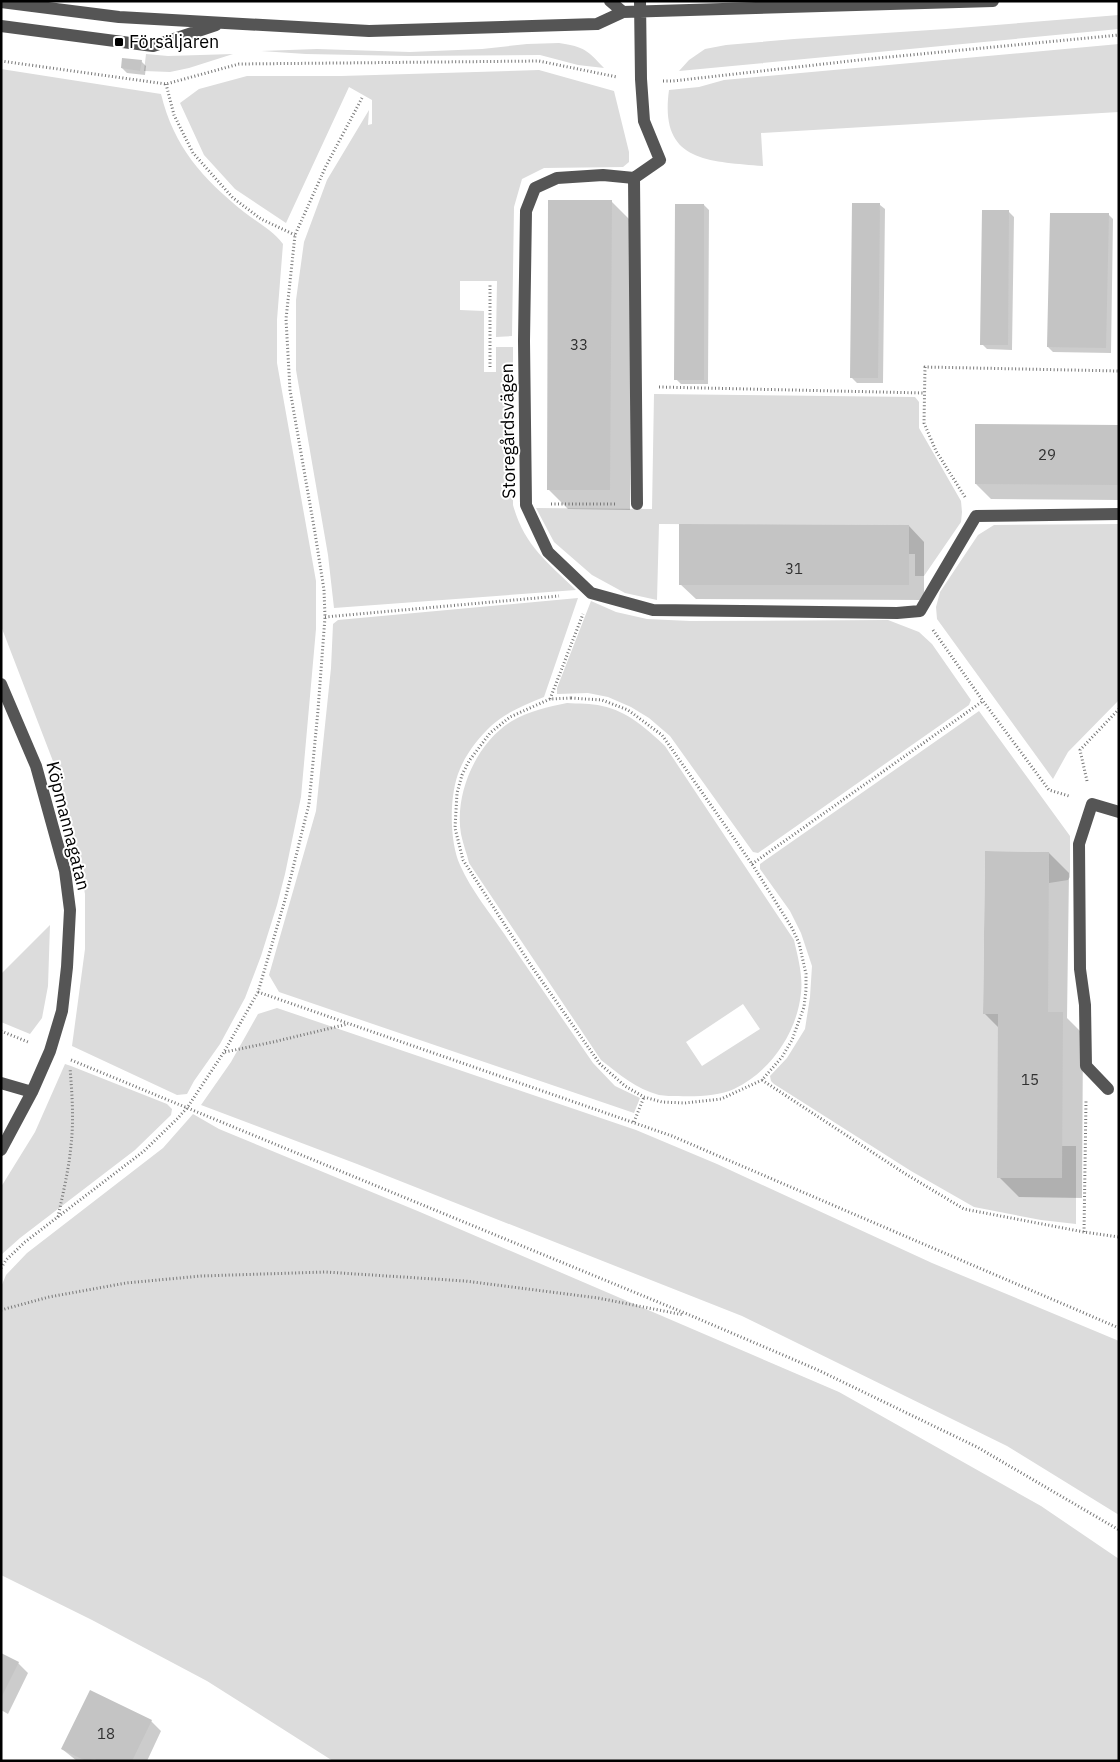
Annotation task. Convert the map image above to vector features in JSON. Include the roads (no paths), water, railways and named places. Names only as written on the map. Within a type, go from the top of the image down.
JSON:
[{"type":"street","points":[[610,1],[623,12]]},
{"type":"street","points":[[1,2],[119,17],[369,31],[597,24],[640,6],[993,1]]},
{"type":"street","points":[[637,504],[634,178],[660,160],[644,121],[640,6]]},
{"type":"street","points":[[1,26],[153,46],[223,23]]},
{"type":"street","name":"Storegårdsvägen","points":[[634,178],[603,175],[557,178],[534,188],[526,211],[524,341],[526,505],[548,552],[591,593],[654,610],[897,613],[920,611],[976,516],[1119,514]]},
{"type":"street","name":"Köpmannagatan","points":[[1,684],[36,766],[66,880],[70,910],[67,967],[62,1011],[50,1051],[32,1092],[1,1150]]},
{"type":"street","points":[[1108,1089],[1086,1066],[1084,1005],[1080,969],[1079,844],[1092,804],[1119,812]]},
{"type":"street","points":[[1,1083],[32,1092]]},
{"type":"place","name":"Försäljaren","points":[[119,42]]}]
